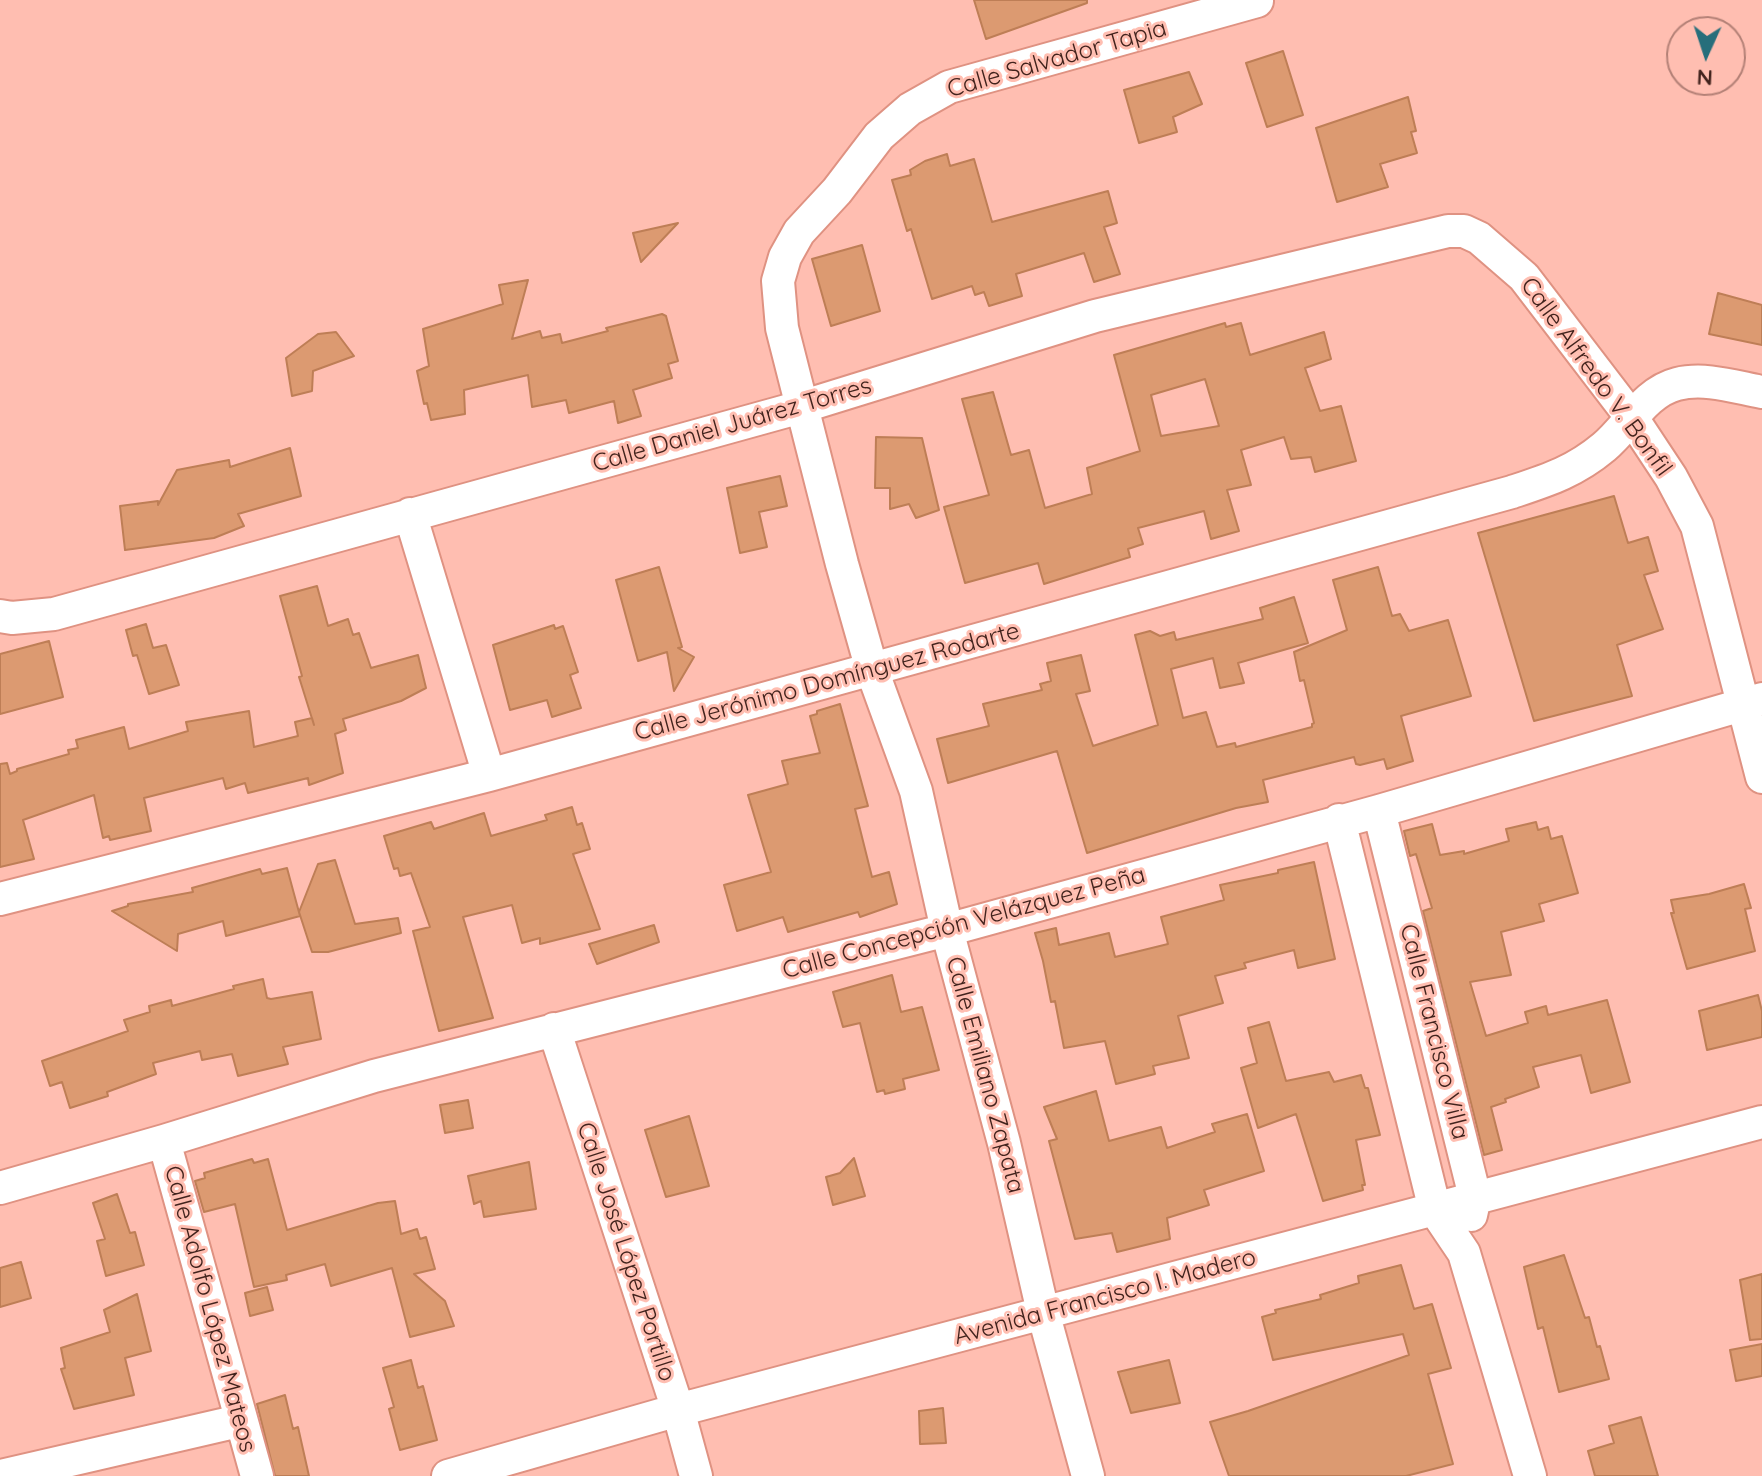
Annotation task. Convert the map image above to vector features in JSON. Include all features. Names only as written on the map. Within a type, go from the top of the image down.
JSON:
[{"type":"street","name":"Calle Salvador Tapia","points":[[785,257],[799,232],[837,191],[879,136],[910,109],[949,87],[1257,1]]},
{"type":"street","name":"Calle Daniel Juárez Torres","points":[[0,616],[12,618],[54,614],[801,407],[1095,316],[1448,231],[1464,231]]},
{"type":"street","name":"Calle Alfredo V. Bonfil","points":[[1464,231],[1479,238],[1524,277],[1632,418],[1671,477],[1697,526],[1752,701],[1762,777]]},
{"type":"street","name":"Calle Emiliano Zapata","points":[[785,257],[778,281],[782,328],[801,407],[872,670],[916,791],[947,930],[1004,1143],[1043,1312],[1088,1476]]},
{"type":"street","name":"Calle Jerónimo Domínguez Rodarte","points":[[0,899],[489,775],[1512,492],[1571,472],[1606,446],[1656,393],[1676,384],[1701,381],[1762,392]]},
{"type":"street","points":[[410,514],[489,775]]},
{"type":"street","name":"Calle Concepción Velázquez Peña","points":[[0,1188],[374,1076],[947,930],[1379,811],[1752,701]]},
{"type":"street","name":"Calle Francisco Villa","points":[[1379,811],[1475,1197],[1464,1253]]},
{"type":"street","name":"Calle Francisco Villa","points":[[1339,820],[1435,1210],[1464,1253],[1530,1476]]},
{"type":"street","name":"Calle José López Portillo","points":[[554,1029],[678,1410],[696,1476]]},
{"type":"street","name":"Avenida Francisco I. Madero","points":[[448,1476],[678,1410],[1762,1122]]},
{"type":"street","name":"Calle Adolfo López Mateos","points":[[164,1141],[239,1421],[257,1476]]},
{"type":"street","points":[[1,1476],[239,1421]]},
{"type":"building","points":[[974,0],[1087,0],[1087,3],[986,39]]},
{"type":"building","points":[[1283,51],[1303,115],[1267,127],[1246,63]]},
{"type":"building","points":[[1189,72],[1202,104],[1173,117],[1177,132],[1139,143],[1124,90]]},
{"type":"building","points":[[1408,97],[1416,131],[1411,132],[1417,153],[1380,164],[1388,187],[1337,202],[1316,128]]},
{"type":"building","points":[[947,154],[950,166],[974,159],[992,222],[1108,191],[1117,223],[1104,227],[1120,274],[1094,282],[1084,253],[1016,274],[1022,296],[989,306],[984,292],[975,295],[972,286],[932,299],[892,180],[911,175],[910,170],[925,161]]},
{"type":"building","points":[[678,223],[641,262],[633,233]]},
{"type":"building","points":[[862,245],[880,311],[831,326],[812,259]]},
{"type":"building","points":[[528,280],[512,339],[540,331],[542,338],[560,334],[562,343],[608,331],[606,328],[662,314],[666,316],[678,361],[668,364],[672,378],[633,390],[641,416],[618,423],[614,401],[569,413],[566,400],[532,407],[528,375],[464,390],[465,414],[431,420],[417,371],[429,366],[423,329],[503,304],[499,285]]},
{"type":"building","points":[[1718,293],[1762,305],[1762,345],[1709,334]]},
{"type":"building","points":[[1225,323],[1226,327],[1241,323],[1250,355],[1324,332],[1331,359],[1305,368],[1320,411],[1341,406],[1356,461],[1315,472],[1311,457],[1291,459],[1284,437],[1241,450],[1251,485],[1227,490],[1239,531],[1211,539],[1204,511],[1138,528],[1143,544],[1128,549],[1130,557],[1044,584],[1038,563],[965,583],[944,507],[989,495],[962,399],[993,392],[1011,455],[1029,450],[1045,508],[1092,494],[1087,468],[1140,451],[1114,355]],"holes":[[[1205,379],[1219,426],[1161,436],[1151,395]]]},
{"type":"building","points":[[336,332],[354,356],[313,371],[312,391],[292,396],[286,358],[318,334]]},
{"type":"building","points":[[876,437],[922,438],[939,510],[916,518],[909,504],[890,509],[890,488],[875,488]]},
{"type":"building","points":[[290,448],[301,496],[238,514],[244,526],[214,538],[125,550],[120,506],[158,501],[158,505],[177,470],[229,460],[230,467]]},
{"type":"building","points":[[780,476],[787,506],[759,512],[767,547],[740,553],[727,488]]},
{"type":"building","points":[[1614,496],[1628,543],[1648,537],[1658,571],[1644,575],[1663,629],[1617,645],[1632,696],[1534,721],[1478,533]]},
{"type":"building","points":[[659,567],[682,647],[678,648],[694,657],[674,691],[667,652],[638,661],[616,580]]},
{"type":"building","points":[[1378,567],[1392,616],[1400,614],[1409,631],[1448,620],[1471,696],[1401,716],[1413,761],[1387,769],[1384,759],[1360,765],[1356,764],[1354,757],[1263,780],[1268,802],[1236,808],[1087,853],[1057,751],[948,783],[937,739],[989,726],[983,704],[1042,690],[1040,684],[1051,681],[1047,663],[1081,655],[1090,691],[1076,694],[1093,746],[1158,725],[1135,635],[1150,631],[1160,636],[1174,632],[1176,640],[1263,619],[1260,608],[1294,597],[1308,643],[1238,663],[1244,683],[1220,688],[1213,658],[1171,669],[1183,718],[1206,712],[1217,747],[1235,743],[1236,747],[1312,727],[1314,723],[1304,680],[1300,681],[1294,652],[1347,630],[1333,580]]},
{"type":"building","points":[[317,586],[328,626],[348,619],[353,635],[359,633],[371,668],[418,655],[426,688],[401,701],[343,719],[346,730],[335,734],[343,773],[309,785],[308,778],[248,793],[245,783],[226,789],[223,778],[144,798],[151,831],[110,840],[109,836],[103,838],[94,795],[23,820],[34,859],[0,867],[0,764],[7,763],[10,774],[17,769],[69,754],[68,750],[78,748],[76,740],[124,727],[129,749],[188,731],[186,722],[249,711],[254,747],[298,736],[295,722],[312,718],[280,596]]},
{"type":"building","points":[[146,624],[153,648],[166,645],[179,685],[149,694],[126,630]]},
{"type":"building","points":[[554,625],[555,629],[563,626],[578,672],[570,675],[581,708],[552,717],[547,700],[510,710],[493,645]]},
{"type":"building","points":[[49,641],[63,697],[0,714],[0,654]]},
{"type":"building","points":[[840,704],[868,806],[855,809],[872,877],[889,872],[897,904],[860,917],[858,912],[788,932],[783,917],[737,931],[724,885],[771,872],[748,795],[788,784],[782,761],[820,753],[810,716]]},
{"type":"building","points":[[572,807],[577,825],[582,823],[590,849],[573,854],[600,929],[540,944],[540,938],[522,943],[512,905],[463,917],[493,1018],[439,1031],[413,931],[430,927],[411,873],[400,876],[398,868],[394,869],[384,836],[431,822],[434,829],[484,813],[491,836],[547,820],[545,815]]},
{"type":"building","points":[[1536,822],[1538,830],[1548,827],[1551,839],[1562,836],[1578,893],[1539,904],[1544,921],[1501,932],[1511,975],[1470,982],[1486,1036],[1528,1023],[1525,1012],[1546,1006],[1548,1015],[1607,1000],[1630,1082],[1591,1093],[1581,1055],[1533,1067],[1539,1087],[1491,1107],[1502,1150],[1484,1155],[1423,911],[1432,908],[1416,854],[1410,856],[1404,831],[1432,824],[1440,855],[1464,851],[1464,854],[1509,841],[1506,829]]},
{"type":"building","points":[[335,860],[355,924],[398,918],[401,933],[328,952],[312,952],[299,912],[318,864]]},
{"type":"building","points":[[1314,862],[1335,959],[1298,968],[1294,950],[1244,963],[1246,968],[1215,976],[1223,1003],[1178,1016],[1189,1058],[1153,1066],[1155,1074],[1116,1084],[1105,1041],[1064,1048],[1055,1001],[1051,1002],[1035,933],[1056,928],[1059,945],[1109,933],[1115,957],[1168,944],[1161,917],[1224,900],[1220,885]]},
{"type":"building","points":[[287,868],[300,916],[226,936],[223,921],[178,934],[177,951],[112,911],[128,904],[193,892],[192,888],[260,869],[262,874]]},
{"type":"building","points":[[1744,884],[1751,908],[1745,909],[1755,951],[1687,969],[1671,913],[1674,913],[1671,900]]},
{"type":"building","points":[[654,925],[659,942],[597,964],[589,944]]},
{"type":"building","points":[[892,975],[901,1012],[922,1007],[939,1070],[903,1079],[905,1089],[885,1094],[884,1090],[877,1092],[860,1023],[843,1027],[833,992]]},
{"type":"building","points":[[263,979],[267,998],[312,992],[321,1039],[283,1047],[288,1064],[238,1076],[232,1054],[202,1060],[200,1051],[153,1063],[156,1074],[107,1092],[108,1096],[70,1108],[62,1082],[50,1086],[42,1061],[128,1031],[124,1020],[150,1012],[149,1006],[171,1000],[172,1006]]},
{"type":"building","points":[[1758,995],[1762,1011],[1762,1037],[1707,1050],[1699,1011]]},
{"type":"building","points":[[1269,1022],[1286,1081],[1329,1072],[1334,1082],[1361,1075],[1365,1088],[1368,1088],[1380,1135],[1356,1140],[1365,1185],[1362,1185],[1363,1190],[1323,1201],[1296,1114],[1258,1128],[1241,1068],[1257,1063],[1248,1028]]},
{"type":"building","points":[[1096,1091],[1109,1141],[1161,1127],[1167,1148],[1215,1132],[1212,1124],[1247,1114],[1264,1171],[1204,1190],[1209,1205],[1167,1218],[1170,1239],[1117,1252],[1112,1233],[1075,1239],[1049,1141],[1057,1139],[1044,1107]]},
{"type":"building","points":[[468,1100],[473,1128],[445,1133],[440,1105]]},
{"type":"building","points":[[689,1116],[709,1186],[666,1197],[645,1130]]},
{"type":"building","points":[[854,1158],[865,1196],[833,1205],[826,1177],[840,1173]]},
{"type":"building","points":[[252,1159],[254,1163],[268,1159],[287,1230],[378,1203],[395,1201],[401,1234],[417,1229],[420,1239],[426,1237],[435,1269],[414,1274],[445,1301],[454,1326],[410,1337],[392,1268],[331,1286],[325,1264],[286,1275],[287,1280],[254,1287],[235,1204],[204,1212],[195,1181],[205,1178],[204,1173]]},
{"type":"building","points":[[529,1162],[536,1209],[484,1217],[481,1201],[474,1204],[468,1176]]},
{"type":"building","points":[[117,1194],[130,1233],[135,1232],[144,1265],[106,1276],[97,1241],[105,1239],[93,1203]]},
{"type":"building","points":[[1564,1255],[1585,1318],[1589,1317],[1597,1347],[1600,1346],[1609,1379],[1559,1392],[1543,1327],[1538,1329],[1524,1267]]},
{"type":"building","points":[[21,1262],[31,1298],[0,1307],[0,1268]]},
{"type":"building","points":[[1401,1265],[1414,1309],[1432,1304],[1451,1368],[1428,1374],[1453,1464],[1406,1476],[1229,1476],[1210,1422],[1409,1355],[1403,1334],[1273,1360],[1262,1317],[1276,1313],[1275,1310],[1321,1299],[1320,1295],[1359,1283],[1358,1276]]},
{"type":"building","points":[[1762,1274],[1762,1339],[1750,1340],[1740,1280]]},
{"type":"building","points":[[267,1287],[273,1310],[250,1316],[245,1293]]},
{"type":"building","points":[[137,1294],[151,1351],[125,1358],[134,1395],[74,1409],[61,1369],[65,1368],[61,1348],[110,1332],[104,1310]]},
{"type":"building","points":[[1762,1344],[1762,1376],[1736,1381],[1730,1350]]},
{"type":"building","points":[[411,1360],[418,1388],[423,1386],[437,1440],[400,1450],[389,1409],[394,1407],[383,1368]]},
{"type":"building","points":[[1169,1360],[1180,1403],[1131,1413],[1118,1372]]},
{"type":"building","points":[[285,1395],[293,1429],[298,1427],[309,1476],[275,1476],[257,1404]]},
{"type":"building","points":[[943,1408],[946,1443],[920,1444],[919,1411]]},
{"type":"building","points":[[1641,1417],[1658,1476],[1595,1476],[1588,1451],[1614,1443],[1609,1426]]}]
